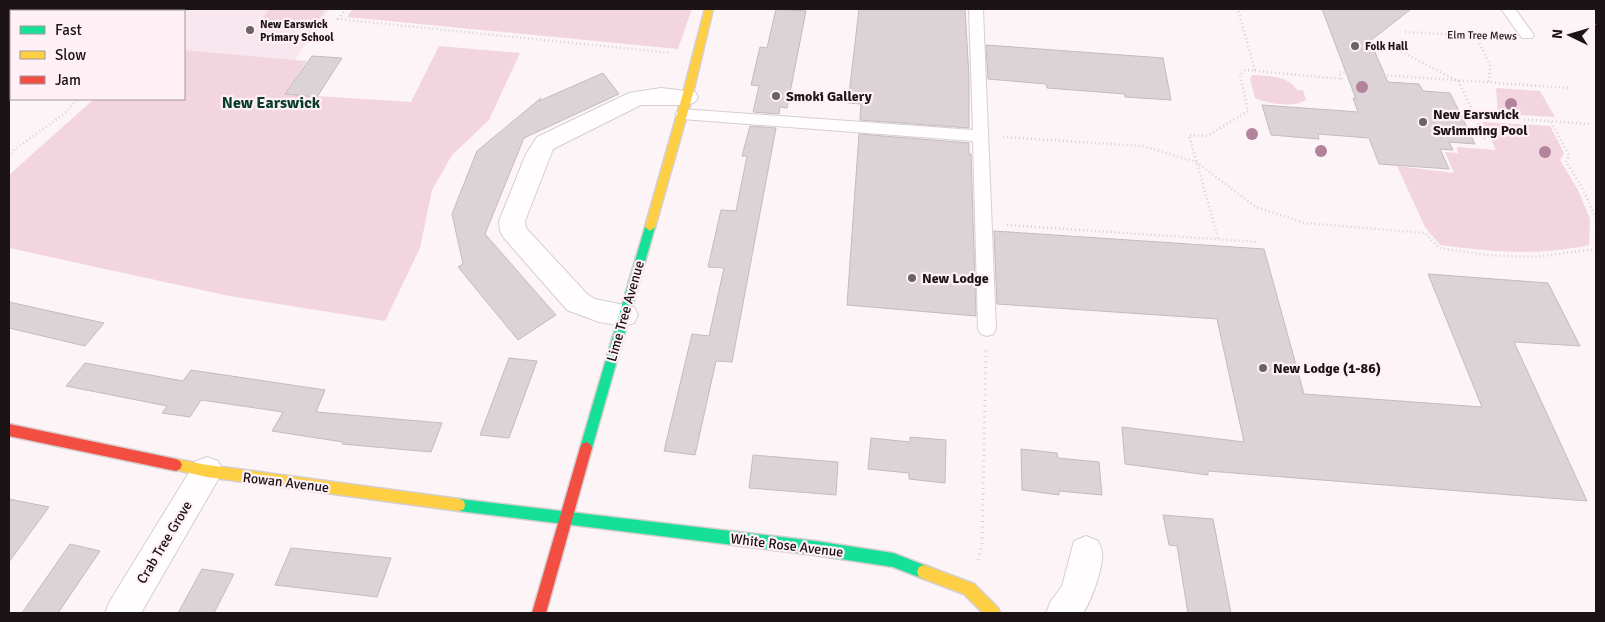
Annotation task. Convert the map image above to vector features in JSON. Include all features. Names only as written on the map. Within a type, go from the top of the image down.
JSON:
[{"type":"street","name":"Lime Tree Avenue","points":[[539,613],[710,9]]},
{"type":"street","points":[[624,314],[596,311],[585,308],[577,302],[513,231],[512,221],[538,154],[545,143],[637,98],[661,96],[684,106]]},
{"type":"street","name":"Rowan Avenue","points":[[9,430],[207,471],[565,519]]},
{"type":"street","name":"Crab Tree Grove","points":[[122,613],[207,471]]},
{"type":"street","name":"White Rose Avenue","points":[[565,519],[816,548],[893,560],[969,589],[993,613]]},
{"type":"street","points":[[1064,613],[1077,593],[1086,552]]},
{"type":"lane","points":[[976,9],[982,136],[987,329]]},
{"type":"lane","name":"Elm Tree Mews","points":[[1508,9],[1527,35]]},
{"type":"lane","points":[[684,106],[982,136]]},
{"type":"path","points":[[346,9],[338,19],[696,56]]},
{"type":"path","points":[[1238,9],[1256,71]]},
{"type":"path","name":"Elm Tree Mews","points":[[1405,32],[1509,37],[1527,35]]},
{"type":"path","points":[[1476,36],[1490,65],[1489,83]]},
{"type":"path","points":[[1394,48],[1458,81],[1485,139]]},
{"type":"path","points":[[1218,238],[1189,135],[1207,136],[1248,111],[1240,75],[1245,70],[1342,79],[1339,72],[1569,88]]},
{"type":"path","points":[[9,157],[15,149],[64,114],[77,100]]},
{"type":"path","points":[[1475,116],[1591,124]]},
{"type":"path","points":[[1551,122],[1569,155],[1566,162],[1582,189],[1596,219]]},
{"type":"path","points":[[982,136],[1143,146],[1196,162],[1256,207],[1305,223],[1425,232],[1439,248],[1488,255],[1534,257],[1596,249],[1596,233]]},
{"type":"path","points":[[984,223],[1258,242]]},
{"type":"path","points":[[969,589],[982,544],[984,381],[987,329]]},
{"type":"shaded area","points":[[269,9],[326,9],[313,27],[259,23]]},
{"type":"shaded area","name":"New Earswick Primary School","points":[[330,9],[295,60],[185,50],[185,10],[72,10]]},
{"type":"shaded area","points":[[353,9],[692,9],[678,49],[347,17]]},
{"type":"shaded area","points":[[439,46],[520,53],[489,120],[452,155],[432,190],[420,248],[385,321],[229,296],[9,248],[9,175],[93,100],[185,100],[185,50],[307,61],[285,94],[411,102]]},
{"type":"shaded area","points":[[1252,75],[1271,76],[1288,81],[1297,90],[1303,90],[1306,100],[1294,104],[1280,104],[1255,98],[1250,79]]},
{"type":"shaded area","points":[[1496,88],[1540,91],[1555,117],[1498,114]]},
{"type":"shaded area","points":[[1482,122],[1550,126],[1564,153],[1560,160],[1578,190],[1590,219],[1589,245],[1552,251],[1515,252],[1440,245],[1425,227],[1397,166],[1454,173],[1445,152],[1458,153],[1457,147],[1496,150]]},
{"type":"building","points":[[776,9],[806,11],[787,108],[780,107],[779,114],[753,112],[759,86],[751,85],[760,47],[767,48]]},
{"type":"building","points":[[859,9],[965,9],[969,77],[969,128],[860,120],[861,104],[848,103]]},
{"type":"building","points":[[1322,9],[1411,9],[1370,41],[1388,82],[1419,84],[1423,91],[1450,93],[1475,144],[1449,142],[1453,150],[1440,149],[1449,169],[1379,164],[1369,138],[1318,134],[1319,139],[1271,135],[1262,105],[1358,112],[1353,98],[1356,99]]},
{"type":"building","points":[[986,45],[1163,58],[1171,100],[1125,97],[1125,94],[1047,88],[1046,84],[988,79]]},
{"type":"building","points":[[312,56],[342,58],[317,97],[285,94]]},
{"type":"building","points":[[603,73],[619,94],[524,138],[485,234],[556,315],[518,340],[458,267],[463,264],[452,214],[477,151],[541,98],[539,101]]},
{"type":"building","points":[[750,126],[776,128],[732,362],[716,361],[695,455],[664,451],[692,334],[709,336],[724,268],[708,267],[721,210],[736,211],[747,156],[742,156]]},
{"type":"building","points":[[859,134],[969,143],[969,154],[971,154],[976,316],[847,305]]},
{"type":"building","name":"New Lodge (1-86)","points":[[994,231],[1264,249],[1304,394],[1482,407],[1428,274],[1548,283],[1580,346],[1514,342],[1587,501],[1208,471],[1208,475],[1125,464],[1122,427],[1244,442],[1217,319],[997,304]]},
{"type":"building","points":[[9,302],[104,323],[85,346],[9,328]]},
{"type":"building","points":[[509,358],[537,361],[509,438],[480,435]]},
{"type":"building","points":[[85,363],[183,381],[191,370],[325,390],[316,412],[442,423],[431,452],[342,444],[343,442],[272,431],[283,412],[201,400],[190,417],[162,413],[167,406],[66,386]]},
{"type":"building","points":[[910,437],[946,440],[945,483],[909,479],[909,473],[868,469],[871,438],[910,442]]},
{"type":"building","points":[[1021,449],[1057,453],[1058,458],[1099,462],[1102,495],[1059,491],[1059,495],[1022,490]]},
{"type":"building","points":[[753,455],[838,462],[836,495],[749,488]]},
{"type":"building","points":[[9,499],[49,507],[9,562]]},
{"type":"building","points":[[1163,515],[1213,519],[1231,613],[1188,613],[1177,546],[1169,545]]},
{"type":"building","points":[[70,544],[100,551],[58,613],[22,613]]},
{"type":"building","points":[[291,548],[391,558],[377,597],[275,585]]},
{"type":"building","points":[[202,569],[234,574],[214,613],[178,613]]},
{"type":"traffic: fast","points":[[586,448],[650,227]]},
{"type":"traffic: fast","points":[[459,505],[815,548],[893,560],[924,572]]},
{"type":"traffic: slow","points":[[650,227],[687,97],[709,9]]},
{"type":"traffic: slow","points":[[176,465],[207,471],[459,505]]},
{"type":"traffic: slow","points":[[924,572],[969,589],[993,613]]},
{"type":"traffic: jam","points":[[9,430],[176,465]]},
{"type":"traffic: jam","points":[[539,613],[586,448]]},
{"type":"place","name":"New Earswick Primary School","points":[[250,30]]},
{"type":"place","name":"Folk Hall","points":[[1355,46]]},
{"type":"place","name":"Smoki Gallery","points":[[776,96]]},
{"type":"place","name":"New Earswick Swimming Pool","points":[[1423,122]]},
{"type":"place","name":"New Lodge","points":[[912,278]]},
{"type":"place","name":"New Lodge (1-86)","points":[[1263,368]]},
{"type":"district","name":"New Earswick","points":[[271,102]]}]
